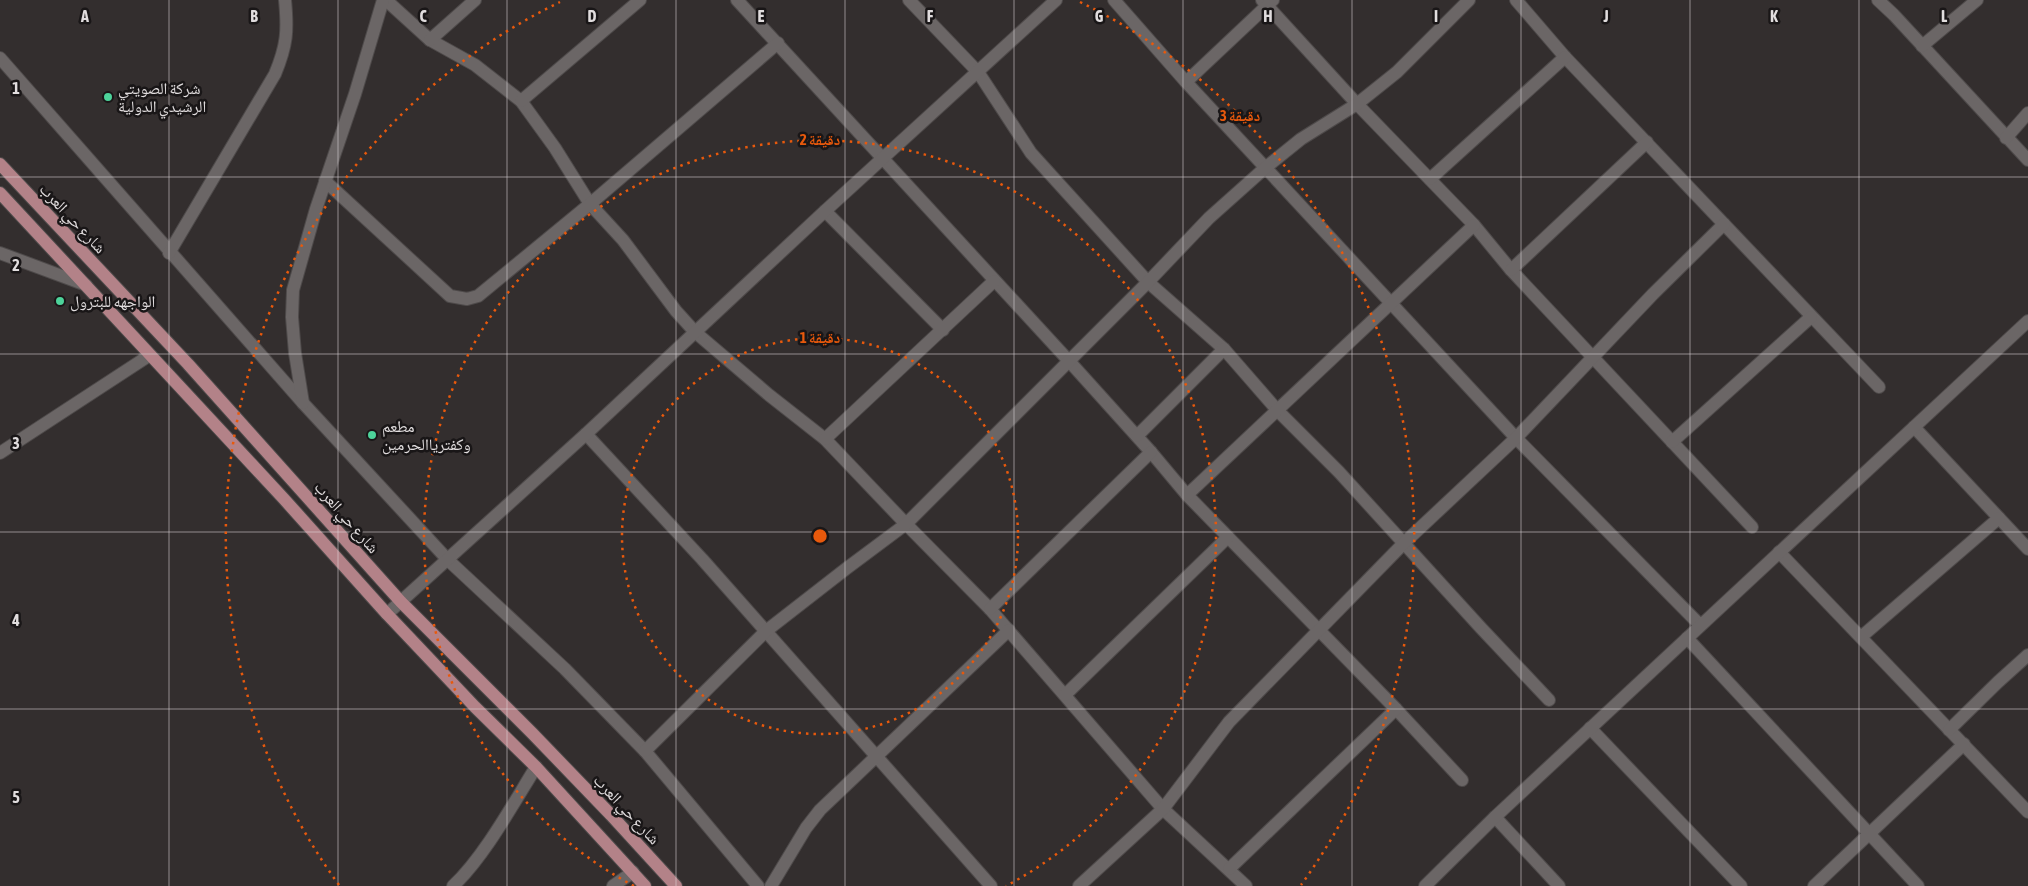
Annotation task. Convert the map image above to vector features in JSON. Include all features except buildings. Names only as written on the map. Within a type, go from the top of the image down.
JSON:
[{"type":"main road","name":"شارع حي العرب","points":[[0,164],[296,484],[400,602],[539,740],[676,886]]},
{"type":"main road","points":[[0,193],[284,499],[387,614],[475,707],[536,767],[646,886]]},
{"type":"main road","points":[[130,333],[145,319]]},
{"type":"main road","points":[[614,851],[631,836]]},
{"type":"street","points":[[170,253],[275,74],[283,55],[288,30],[285,0]]},
{"type":"street","points":[[303,403],[295,353],[292,317],[293,290],[325,181],[356,94],[384,0],[430,40],[475,65],[521,101],[556,148],[590,204],[623,240],[676,311],[695,332],[768,395],[825,439],[990,609],[1163,809],[1246,886]]},
{"type":"street","points":[[430,40],[476,0]]},
{"type":"street","points":[[521,101],[640,0]]},
{"type":"street","points":[[737,0],[994,282],[1069,361],[1151,452],[1187,496],[1396,709],[1462,780]]},
{"type":"street","points":[[909,0],[978,72],[1031,152],[1148,282],[1224,348],[1278,410],[1339,472],[1549,700]]},
{"type":"street","points":[[387,614],[586,434],[1056,0]]},
{"type":"street","points":[[1114,0],[1186,82],[1516,438],[1700,625]]},
{"type":"street","points":[[645,751],[766,631],[906,524],[1148,282],[1209,218],[1301,139],[1357,104],[1397,72],[1469,0]]},
{"type":"street","points":[[1516,0],[1565,58],[1879,387]]},
{"type":"street","points":[[1878,0],[2028,160]]},
{"type":"street","points":[[1922,46],[1978,0]]},
{"type":"street","points":[[1186,82],[1267,2],[1357,104],[1474,225],[1511,270],[1752,527]]},
{"type":"street","points":[[325,181],[450,296],[467,299],[478,296],[590,204],[778,44]]},
{"type":"street","points":[[0,58],[303,403],[448,560],[565,669],[645,751],[758,886]]},
{"type":"street","points":[[1430,179],[1565,58]]},
{"type":"street","points":[[2006,138],[2028,114]]},
{"type":"street","points":[[1511,270],[1647,142]]},
{"type":"street","points":[[826,211],[942,330]]},
{"type":"street","points":[[1080,886],[1163,809],[1229,722],[1404,543],[1516,438],[1592,356],[1724,224]]},
{"type":"street","points":[[1187,496],[1474,225]]},
{"type":"street","points":[[0,253],[86,285]]},
{"type":"street","points":[[825,439],[994,282]]},
{"type":"street","points":[[1672,442],[1811,317]]},
{"type":"street","points":[[1425,886],[1494,817],[2028,321]]},
{"type":"street","points":[[1137,436],[1224,348]]},
{"type":"street","points":[[0,453],[150,355]]},
{"type":"street","points":[[1914,427],[2028,549]]},
{"type":"street","points":[[586,434],[702,559],[991,886]]},
{"type":"street","points":[[990,609],[1151,452]]},
{"type":"street","points":[[1861,637],[1999,518]]},
{"type":"street","points":[[1065,695],[1228,537]]},
{"type":"street","points":[[1779,552],[2028,812]]},
{"type":"street","points":[[771,886],[806,828],[820,810],[1009,630]]},
{"type":"street","points":[[1687,638],[1918,886]]},
{"type":"street","points":[[1949,730],[2028,655]]},
{"type":"street","points":[[1228,869],[1396,709]]},
{"type":"street","points":[[1590,728],[1740,886]]},
{"type":"street","points":[[1814,886],[1964,744]]},
{"type":"street","points":[[453,886],[463,876],[501,823],[536,767]]},
{"type":"street","points":[[1494,817],[1559,886]]},
{"type":"street","points":[[613,886],[633,872]]},
{"type":"place","name":"شركة الصويتي الرشيدي الدولية","points":[[108,97]]},
{"type":"place","name":"الواجهه للبترول","points":[[60,301]]},
{"type":"place","name":"مطعم وكفترياالحرمين","points":[[372,435]]}]
